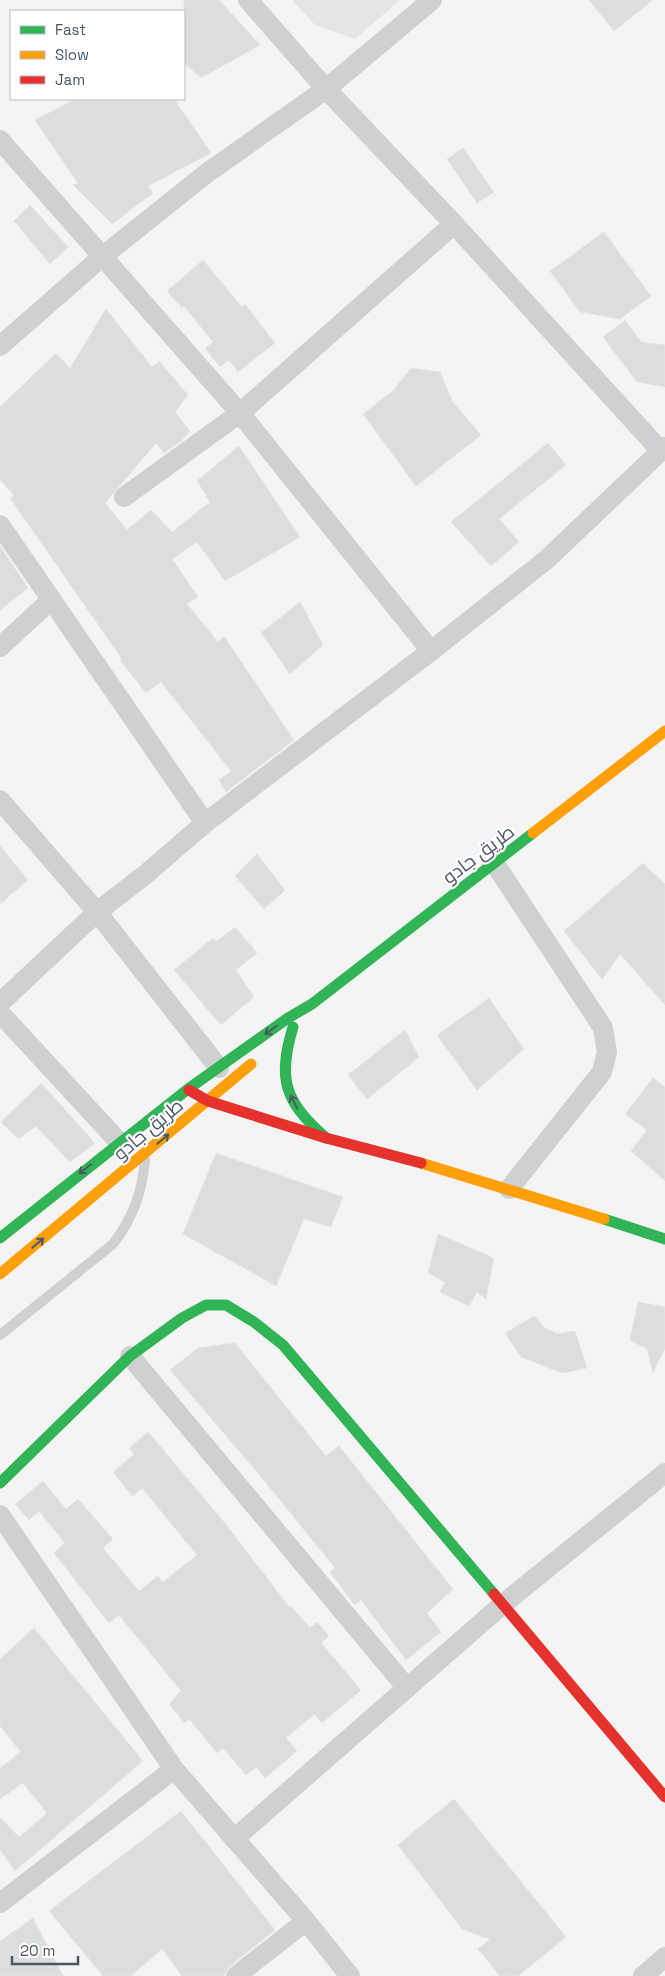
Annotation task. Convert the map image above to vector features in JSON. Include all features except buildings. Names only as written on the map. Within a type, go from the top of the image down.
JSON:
[{"type":"main road","name":"طريق جادو","points":[[0,1238],[188,1089],[288,1018],[312,1004],[665,731]]},
{"type":"main road","name":"طريق جادو","points":[[278,1040],[312,1004]]},
{"type":"main road","points":[[292,1026],[285,1051],[285,1076],[292,1100],[306,1122],[326,1138]]},
{"type":"main road","name":"طريق جادو","points":[[0,1274],[256,1059]]},
{"type":"main road","points":[[188,1089],[208,1101],[326,1138],[509,1189],[665,1239]]},
{"type":"main road","points":[[0,1483],[130,1356],[182,1318],[206,1305],[226,1306],[254,1322],[283,1345],[665,1797]]},
{"type":"street","points":[[0,1003],[97,912],[146,874],[206,823],[431,652],[546,560],[662,448],[326,89],[248,0]]},
{"type":"street","points":[[0,346],[102,256],[207,173],[326,89],[432,0]]},
{"type":"street","points":[[0,140],[240,413],[431,652]]},
{"type":"street","points":[[124,498],[240,413],[454,224]]},
{"type":"street","points":[[0,525],[206,823]]},
{"type":"street","points":[[0,647],[52,600]]},
{"type":"street","points":[[0,800],[97,912],[219,1068]]},
{"type":"street","points":[[495,864],[603,1028],[607,1052],[602,1072],[509,1189]]},
{"type":"street","points":[[0,1012],[119,1142]]},
{"type":"street","points":[[130,1356],[407,1688]]},
{"type":"street","points":[[234,1839],[502,1604],[665,1473]]},
{"type":"street","points":[[0,1514],[174,1769],[306,1921],[350,1976]]},
{"type":"street","points":[[1,1899],[174,1769]]},
{"type":"street","points":[[236,1976],[306,1921]]},
{"type":"street","points":[[643,1976],[665,1957]]},
{"type":"lane","points":[[0,1335],[113,1244],[127,1226],[142,1184],[145,1154]]},
{"type":"shaded area","points":[[292,0],[400,0],[355,39],[315,25]]},
{"type":"traffic: fast","points":[[0,1238],[188,1089],[288,1018],[312,1004],[533,833]]},
{"type":"traffic: fast","points":[[293,1027],[286,1062],[288,1089],[301,1113],[326,1138]]},
{"type":"traffic: fast","points":[[604,1219],[665,1239]]},
{"type":"traffic: fast","points":[[0,1483],[130,1356],[182,1318],[206,1305],[226,1305],[254,1322],[283,1345],[494,1594]]},
{"type":"traffic: slow","points":[[533,833],[665,731]]},
{"type":"traffic: slow","points":[[0,1274],[251,1064]]},
{"type":"traffic: slow","points":[[421,1163],[604,1219]]},
{"type":"traffic: jam","points":[[189,1090],[208,1101],[326,1138],[421,1163]]},
{"type":"traffic: jam","points":[[494,1594],[665,1797]]}]
